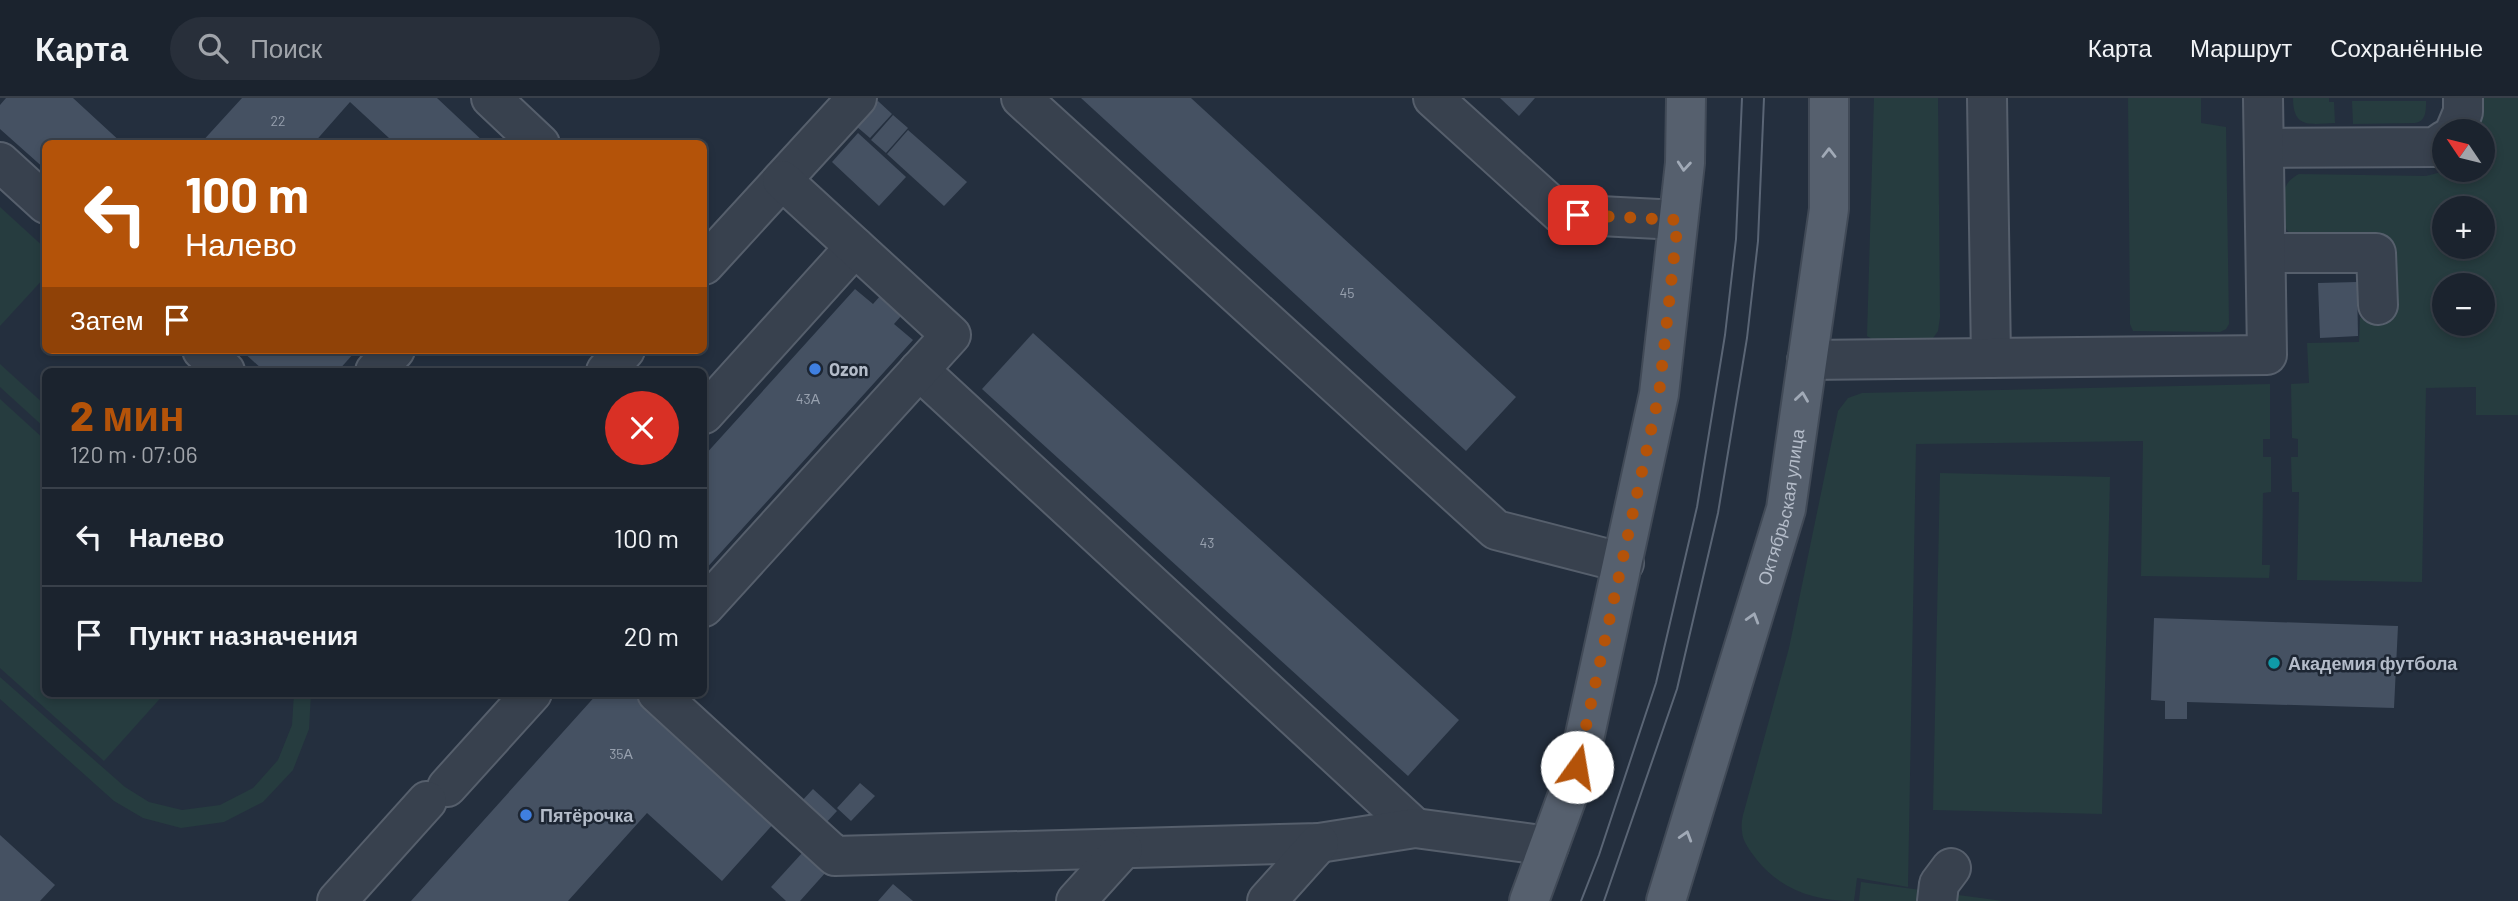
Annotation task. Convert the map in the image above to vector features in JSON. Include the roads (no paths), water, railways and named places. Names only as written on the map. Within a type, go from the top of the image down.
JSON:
[{"type":"main road","points":[[1529,901],[1577,767],[1659,394],[1685,163],[1686,98]]},
{"type":"main road","name":"Октябрьская улица","points":[[1666,901],[1786,509],[1829,209],[1829,98]]},
{"type":"lane","points":[[491,98],[536,140]]},
{"type":"lane","points":[[707,262],[857,98]]},
{"type":"lane","points":[[1021,98],[1496,530],[1624,562]]},
{"type":"lane","points":[[1433,98],[1561,214],[1678,220]]},
{"type":"lane","points":[[1987,98],[1990,358]]},
{"type":"lane","points":[[1807,360],[2267,355],[2263,98]]},
{"type":"lane","points":[[2460,119],[2463,98]]},
{"type":"lane","points":[[2264,148],[2432,147]]},
{"type":"lane","points":[[0,162],[42,200]]},
{"type":"lane","points":[[707,604],[951,335],[782,180]]},
{"type":"lane","points":[[707,411],[855,247]]},
{"type":"lane","points":[[2266,253],[2376,253],[2378,305]]},
{"type":"lane","points":[[206,354],[222,368]]},
{"type":"lane","points":[[378,368],[391,354]]},
{"type":"lane","points":[[609,368],[621,354]]},
{"type":"lane","points":[[919,370],[1415,828]]},
{"type":"lane","points":[[337,901],[528,697]]},
{"type":"lane","points":[[661,697],[835,856],[1319,843],[1415,828],[1549,846]]},
{"type":"lane","points":[[1267,901],[1319,843]]},
{"type":"lane","points":[[1076,901],[1123,849]]},
{"type":"tram line","points":[[1581,901],[1656,683],[1697,507],[1725,335],[1736,239],[1742,98]]},
{"type":"tram line","points":[[1604,901],[1677,689],[1718,513],[1747,338],[1758,241],[1764,98]]},
{"type":"place","name":"Ozon","points":[[815,369]]},
{"type":"place","name":"Академия футбола","points":[[2274,663]]},
{"type":"place","name":"Пятёрочка","points":[[526,815]]}]
